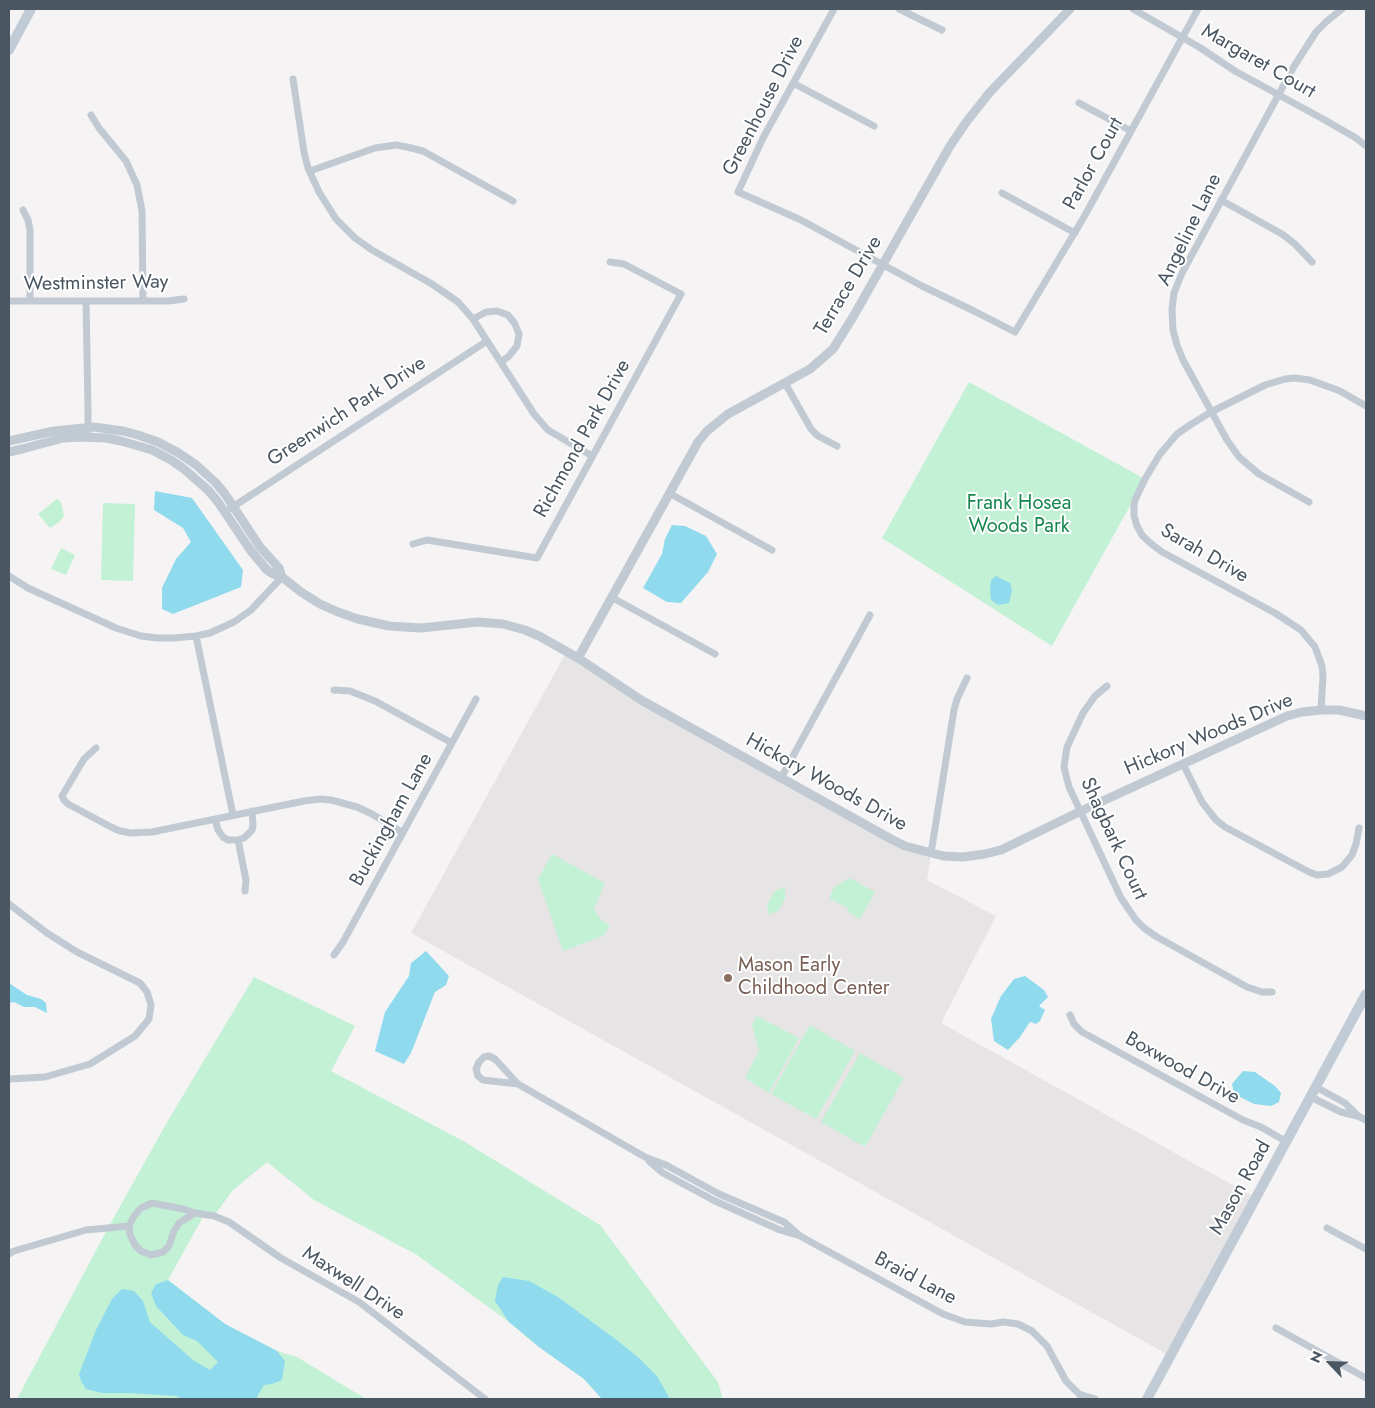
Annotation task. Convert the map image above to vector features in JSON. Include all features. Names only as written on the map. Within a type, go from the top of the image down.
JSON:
[{"type":"main road","points":[[9,50],[31,9]]},
{"type":"main road","name":"Mason Road","points":[[1147,1399],[1366,994]]},
{"type":"street","name":"Greenhouse Drive","points":[[834,9],[763,138],[738,192],[801,220],[883,266]]},
{"type":"street","points":[[899,9],[942,30]]},
{"type":"street","name":"Terrace Drive","points":[[578,658],[698,442],[707,431],[728,414],[810,369],[833,349],[883,266],[950,146],[967,121],[990,92],[1070,9]]},
{"type":"street","name":"Margaret Court","points":[[1133,9],[1183,37],[1226,65],[1356,138],[1366,146]]},
{"type":"street","name":"Parlor Court","points":[[883,266],[1015,332],[1075,232],[1198,9]]},
{"type":"street","name":"Angeline Lane","points":[[1309,502],[1259,474],[1246,464],[1226,440],[1177,345],[1173,330],[1172,309],[1174,293],[1182,273],[1307,45],[1316,32],[1342,9]]},
{"type":"street","points":[[293,79],[304,152],[310,171],[327,206],[347,230],[380,256],[450,295],[462,306],[534,414],[548,430],[592,456]]},
{"type":"street","points":[[793,83],[874,126]]},
{"type":"street","points":[[1079,103],[1131,131]]},
{"type":"street","points":[[91,115],[99,128],[126,161],[140,195],[143,300]]},
{"type":"street","points":[[310,171],[375,148],[396,145],[407,146],[423,152],[513,200]]},
{"type":"street","points":[[1002,193],[1075,232]]},
{"type":"street","points":[[1221,200],[1282,234],[1295,244],[1312,262]]},
{"type":"street","points":[[23,210],[30,230],[30,301]]},
{"type":"street","name":"Richmond Park Drive","points":[[413,544],[427,540],[537,558],[681,294],[624,264],[610,262]]},
{"type":"street","name":"Westminster Way","points":[[9,301],[184,299]]},
{"type":"street","points":[[86,301],[88,432]]},
{"type":"street","points":[[472,319],[486,312],[497,311],[508,315],[515,324],[518,334],[517,346],[510,356],[501,362]]},
{"type":"street","name":"Greenwich Park Drive","points":[[225,512],[487,341]]},
{"type":"street","name":"Sarah Drive","points":[[1321,710],[1322,666],[1315,647],[1301,630],[1275,612],[1162,552],[1142,535],[1137,526],[1133,511],[1135,500],[1160,454],[1177,434],[1212,412],[1265,385],[1285,379],[1310,380],[1325,385],[1366,406]]},
{"type":"street","points":[[785,383],[811,429],[818,436],[837,446]]},
{"type":"street","name":"Hickory Woods Drive","points":[[9,452],[107,428],[158,442],[195,464],[215,482],[260,547],[279,568],[282,577]]},
{"type":"street","name":"Hickory Woods Drive","points":[[9,441],[54,431],[88,432],[152,450],[171,460],[208,490],[257,559],[273,574],[282,577],[320,604],[358,619],[390,626],[421,628],[478,622],[502,624],[526,630],[578,658],[641,700],[891,839],[905,846],[944,856],[963,857],[1001,850],[1287,716],[1321,710],[1338,710],[1366,716]]},
{"type":"street","points":[[669,493],[772,550]]},
{"type":"street","points":[[9,576],[62,605],[131,634],[157,638],[184,638],[225,627],[243,616],[282,577]]},
{"type":"street","points":[[611,597],[715,654]]},
{"type":"street","points":[[781,778],[870,615]]},
{"type":"street","points":[[196,636],[233,816]]},
{"type":"street","points":[[931,853],[954,710],[967,678]]},
{"type":"street","name":"Shagbark Court","points":[[1107,686],[1095,696],[1086,708],[1073,732],[1065,752],[1064,767],[1065,777],[1121,898],[1129,912],[1144,928],[1157,937],[1247,986],[1262,992],[1272,992]]},
{"type":"street","points":[[334,690],[350,691],[367,697],[452,743]]},
{"type":"street","name":"Buckingham Lane","points":[[334,955],[343,942],[476,699]]},
{"type":"street","points":[[96,748],[84,759],[62,796],[68,804],[110,827],[131,833],[152,832],[304,801],[331,800],[357,807],[403,833]]},
{"type":"street","points":[[1183,764],[1202,802],[1216,820],[1317,875],[1328,874],[1342,867],[1352,855],[1359,828]]},
{"type":"street","points":[[215,819],[218,830],[223,837],[228,840],[238,840],[244,838],[252,830],[252,812]]},
{"type":"street","points":[[238,840],[246,880],[244,891]]},
{"type":"street","points":[[9,904],[47,934],[77,952],[140,983],[147,992],[151,1006],[149,1019],[135,1036],[90,1064],[45,1077],[9,1079]]},
{"type":"street","name":"Boxwood Drive","points":[[1070,1015],[1074,1024],[1082,1032],[1287,1142]]},
{"type":"street","name":"Braid Lane","points":[[518,1084],[484,1080],[478,1076],[476,1070],[478,1062],[484,1057],[489,1056],[495,1059],[518,1084],[645,1157],[663,1172],[715,1201],[780,1230],[800,1236],[943,1314],[965,1322],[1018,1324],[1032,1331],[1047,1346],[1066,1381],[1081,1397],[1095,1399]]},
{"type":"street","points":[[1316,1087],[1345,1103],[1358,1116]]},
{"type":"street","points":[[1311,1097],[1341,1112],[1366,1120]]},
{"type":"street","name":"Maxwell Drive","points":[[129,1226],[141,1208],[152,1202],[214,1216],[228,1222],[281,1258],[359,1302],[484,1399]]},
{"type":"street","points":[[9,1254],[86,1230],[129,1226],[134,1245],[141,1251],[151,1255],[163,1252],[169,1246],[179,1223],[195,1213]]},
{"type":"street","points":[[1328,1228],[1366,1249]]},
{"type":"street","points":[[1276,1328],[1366,1378]]},
{"type":"shaded area","name":"Mason Early Childhood Center","points":[[567,651],[628,692],[891,839],[931,853],[927,880],[996,916],[941,1023],[1256,1198],[1170,1356],[411,933]]},
{"type":"green space","name":"Frank Hosea Woods Park","points":[[969,382],[1145,479],[1052,646],[882,538]]},
{"type":"green space","points":[[57,499],[61,502],[64,516],[50,528],[38,514]]},
{"type":"green space","points":[[103,503],[135,504],[133,581],[101,580]]},
{"type":"green space","points":[[61,548],[75,555],[66,575],[51,569]]},
{"type":"green space","points":[[552,854],[605,883],[594,909],[601,920],[610,925],[603,936],[563,951],[538,879]]},
{"type":"green space","points":[[850,878],[875,892],[860,919],[848,912],[849,909],[829,898],[834,887]]},
{"type":"green space","points":[[785,886],[785,899],[778,911],[769,915],[767,905],[774,892]]},
{"type":"green space","points":[[254,977],[355,1026],[331,1071],[465,1142],[600,1225],[718,1382],[723,1399],[602,1399],[584,1379],[417,1255],[314,1200],[267,1162],[233,1190],[214,1216],[204,1215],[168,1280],[225,1324],[277,1351],[297,1357],[366,1399],[17,1399],[166,1124]]},
{"type":"green space","points":[[757,1016],[799,1038],[769,1093],[745,1078],[759,1051],[752,1025]]},
{"type":"green space","points":[[810,1025],[855,1051],[816,1119],[771,1094]]},
{"type":"green space","points":[[860,1053],[904,1078],[865,1147],[821,1122]]},
{"type":"water","points":[[155,491],[192,498],[243,570],[241,587],[173,614],[162,609],[162,588],[176,559],[191,542],[183,528],[154,510]]},
{"type":"water","points":[[672,525],[685,526],[706,536],[717,554],[708,572],[681,603],[667,602],[643,588],[662,554],[665,539]]},
{"type":"water","points":[[996,576],[1010,583],[1012,590],[1009,603],[998,605],[991,600],[991,580]]},
{"type":"water","points":[[426,951],[449,976],[446,985],[435,992],[411,1053],[404,1064],[375,1051],[385,1012],[409,976],[411,963]]},
{"type":"water","points":[[1025,976],[1044,990],[1048,997],[1039,1006],[1045,1010],[1040,1021],[1036,1024],[1030,1022],[1008,1050],[994,1041],[991,1019],[1001,996],[1014,979]]},
{"type":"water","points":[[9,983],[27,995],[41,999],[46,1003],[47,1013],[35,1007],[24,1007],[14,1002],[9,1003]]},
{"type":"water","points":[[1243,1071],[1255,1072],[1275,1086],[1281,1093],[1279,1102],[1271,1106],[1254,1104],[1234,1094],[1232,1084]]},
{"type":"water","points":[[503,1277],[529,1281],[558,1297],[639,1358],[657,1376],[670,1399],[602,1399],[584,1379],[539,1347],[509,1322],[495,1301],[498,1285]]},
{"type":"water","points":[[168,1280],[225,1324],[277,1351],[285,1361],[282,1380],[264,1385],[257,1399],[183,1399],[176,1396],[102,1393],[86,1389],[79,1374],[96,1330],[112,1299],[122,1289],[134,1291],[143,1301],[150,1322],[193,1360],[210,1370],[218,1362],[197,1341],[183,1335],[156,1306],[151,1293],[156,1284]]},
{"type":"place","name":"Mason Early Childhood Center","points":[[728,978]]}]
